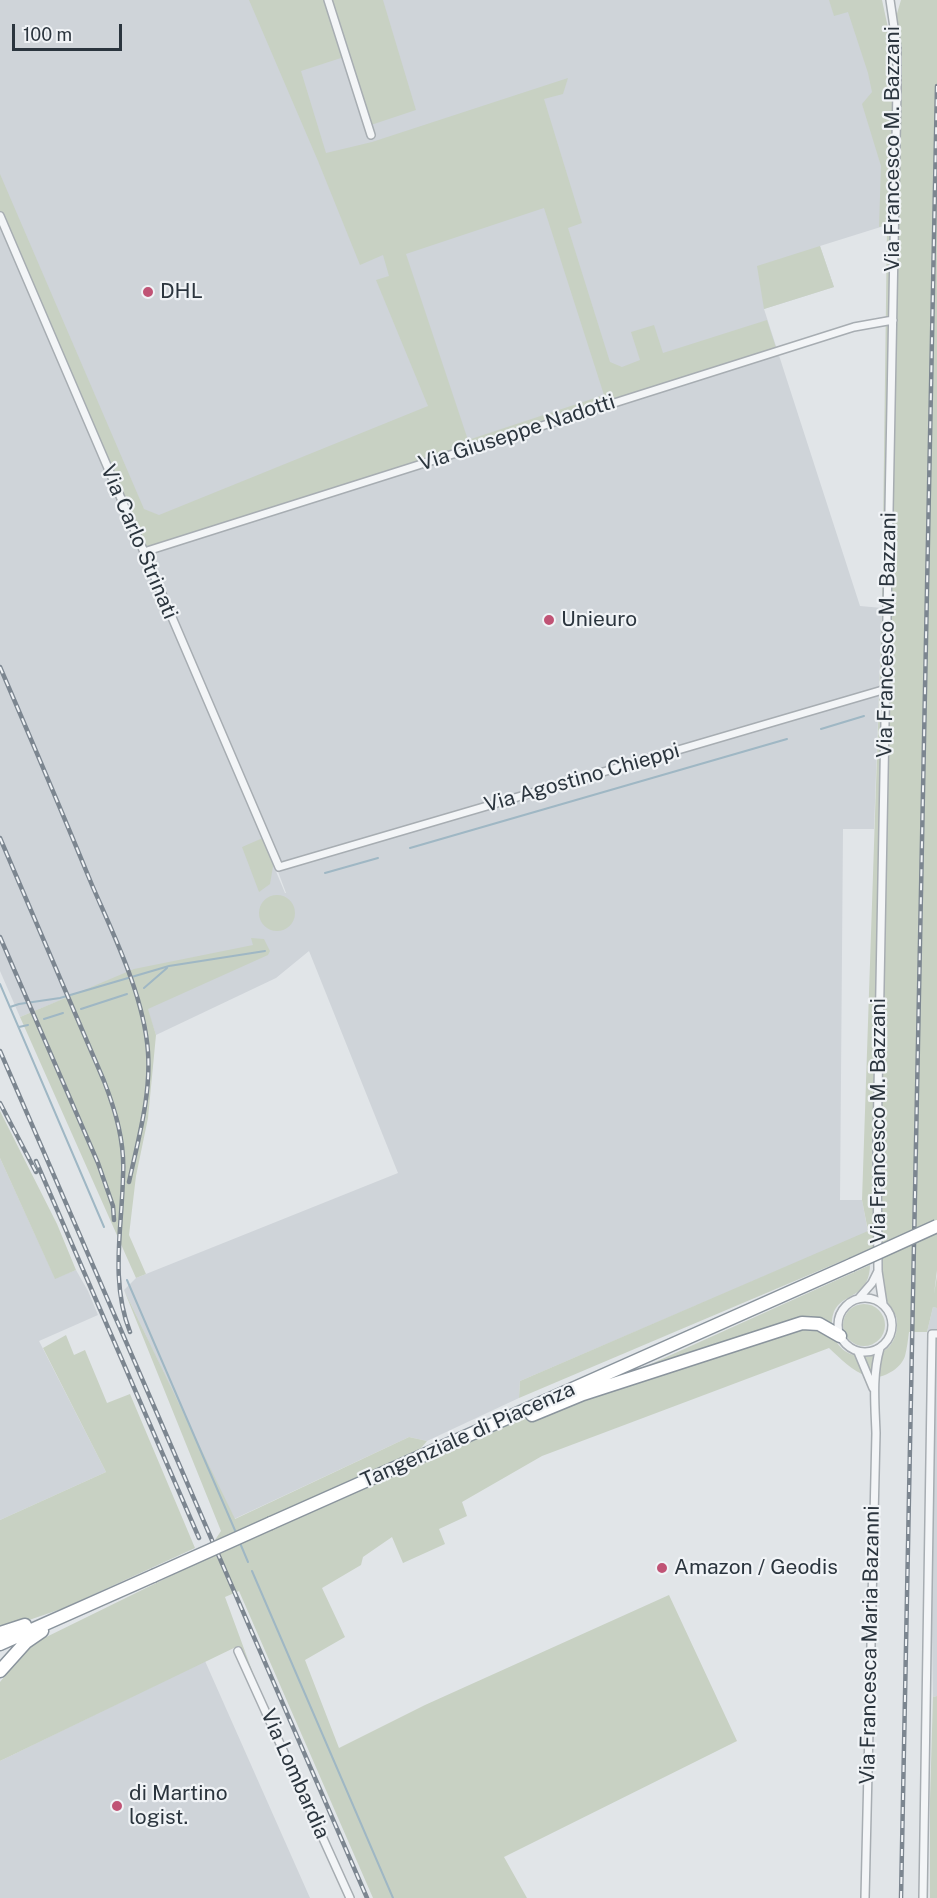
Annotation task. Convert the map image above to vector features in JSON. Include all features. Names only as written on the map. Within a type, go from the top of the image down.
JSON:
[{"type":"highway","name":"Tangenziale di Piacenza","points":[[0,1644],[937,1226]]},
{"type":"highway","points":[[477,1431],[509,1425],[583,1394],[802,1323],[819,1324],[840,1336]]},
{"type":"highway","points":[[0,1633],[75,1610]]},
{"type":"highway","points":[[0,1671],[26,1642],[75,1610]]},
{"type":"street","points":[[328,0],[371,135]]},
{"type":"street","name":"Via Francesco M. Bazzani","points":[[883,1304],[878,1270],[876,1143],[897,68],[897,48],[890,0]]},
{"type":"street","name":"Via Carlo Strinati","points":[[0,216],[279,867]]},
{"type":"street","name":"Via Giuseppe Nadotti","points":[[144,552],[833,334],[874,322],[893,320]]},
{"type":"street","name":"Via Agostino Chieppi","points":[[279,867],[886,689]]},
{"type":"street","name":"Via Francesco M. Bazzani","points":[[859,1298],[872,1283],[878,1270]]},
{"type":"street","points":[[874,1391],[877,1358],[880,1348],[887,1341],[892,1326],[891,1317],[883,1304],[868,1297],[852,1301],[840,1312],[838,1328],[844,1343],[858,1352],[880,1348]]},
{"type":"street","points":[[923,1898],[935,1334]]},
{"type":"street","points":[[858,1352],[874,1391]]},
{"type":"street","name":"Via Francesca Maria Bazanni","points":[[865,1898],[876,1433],[874,1391]]},
{"type":"street","points":[[928,1584],[937,1584]]},
{"type":"street","name":"Via Lombardia","points":[[238,1651],[350,1898]]},
{"type":"shaded area","points":[[0,0],[882,0],[887,225],[820,246],[834,287],[764,309],[860,606],[882,608],[874,829],[843,829],[840,1200],[862,1200],[868,1232],[520,1381],[519,1398],[427,1441],[409,1437],[234,1519],[124,1290],[136,1278],[398,1173],[309,951],[276,978],[156,1035],[134,970],[20,1017],[0,971]],"holes":[[[186,655],[265,837],[286,893]]]},
{"type":"shaded area","points":[[0,1158],[55,1278],[76,1270],[98,1315],[39,1341],[106,1472],[0,1520]]},
{"type":"shaded area","points":[[933,1307],[937,1308],[937,1696],[933,1697],[927,1332]]},
{"type":"shaded area","points":[[205,1661],[310,1898],[0,1898],[0,1761]]},
{"type":"green space","points":[[249,0],[383,0],[416,110],[368,126],[344,57],[301,71],[326,153],[372,142],[568,78],[563,94],[544,99],[582,223],[568,228],[610,362],[622,367],[640,360],[631,332],[654,325],[663,353],[767,320],[777,351],[143,553],[0,218],[0,174],[144,509],[159,515],[428,406],[376,280],[389,276],[383,255],[360,265]],"holes":[[[544,208],[604,395],[468,440],[406,254]]]},
{"type":"green space","points":[[829,0],[882,0],[890,37],[901,0],[937,0],[937,1270],[934,1294],[937,1276],[937,1308],[933,1307],[927,1332],[909,1332],[903,1361],[890,1373],[878,1377],[862,1374],[829,1348],[542,1456],[462,1502],[467,1516],[439,1529],[445,1544],[403,1563],[392,1537],[363,1557],[361,1565],[322,1588],[345,1637],[305,1660],[339,1748],[425,1705],[669,1595],[737,1741],[504,1857],[527,1898],[373,1898],[239,1591],[225,1597],[268,1714],[238,1646],[0,1761],[0,1682],[30,1645],[201,1561],[221,1531],[124,1290],[235,1519],[409,1437],[427,1441],[404,1468],[631,1373],[870,1265],[864,1286],[837,1306],[833,1314],[832,1326],[835,1340],[853,1355],[865,1357],[877,1355],[887,1349],[894,1339],[897,1318],[881,1288],[870,1249],[519,1398],[520,1381],[868,1231],[862,1200],[882,608],[887,225],[879,227],[881,166],[862,104],[872,92],[868,73],[848,12],[834,16]]},
{"type":"green space","points":[[820,246],[834,287],[764,309],[757,266]]},
{"type":"green space","points":[[265,837],[274,861],[270,884],[259,892],[242,847]]},
{"type":"green space","points":[[277,895],[289,901],[295,913],[289,925],[277,931],[265,925],[259,913],[265,901]]},
{"type":"green space","points":[[251,938],[264,939],[270,951],[268,955],[148,1009],[156,1035],[148,1118],[136,1176],[129,1235],[146,1274],[136,1278],[20,1017],[134,969],[253,945]]},
{"type":"green space","points":[[0,1111],[57,1224],[76,1270],[55,1279],[0,1158]]},
{"type":"green space","points":[[864,1304],[879,1310],[885,1325],[879,1340],[864,1346],[849,1340],[843,1325],[849,1310]]},
{"type":"green space","points":[[66,1335],[74,1355],[85,1350],[107,1403],[130,1394],[195,1548],[64,1608],[0,1630],[0,1520],[106,1472],[43,1348]]},
{"type":"green space","points":[[937,1696],[937,1898],[930,1898],[933,1697]]},
{"type":"waterway","points":[[821,729],[864,716]]},
{"type":"waterway","points":[[410,848],[787,739]]},
{"type":"waterway","points":[[325,873],[378,858]]},
{"type":"waterway","points":[[10,1007],[60,998],[169,966],[265,951]]},
{"type":"waterway","points":[[144,988],[167,968]]},
{"type":"waterway","points":[[0,984],[104,1227]]},
{"type":"waterway","points":[[81,1009],[127,994]]},
{"type":"waterway","points":[[44,1019],[63,1013]]},
{"type":"waterway","points":[[19,1027],[28,1025]]},
{"type":"waterway","points":[[127,1280],[237,1535]]},
{"type":"waterway","points":[[240,1543],[248,1562]]},
{"type":"waterway","points":[[252,1571],[393,1898]]},
{"type":"railway","points":[[901,1898],[937,86]]},
{"type":"railway","points":[[0,667],[118,945],[141,1009],[148,1052],[148,1085],[129,1182]]},
{"type":"railway","points":[[0,838],[104,1081],[116,1116],[123,1164],[119,1255],[120,1294],[130,1332]]},
{"type":"railway","points":[[0,937],[98,1163],[113,1206],[114,1220]]},
{"type":"railway","points":[[0,1051],[367,1898]]},
{"type":"railway","points":[[0,1103],[36,1172]]},
{"type":"railway","points":[[36,1161],[199,1538]]},
{"type":"place","name":"DHL","points":[[148,292]]},
{"type":"place","name":"Unieuro","points":[[549,620]]},
{"type":"place","name":"Amazon / Geodis","points":[[662,1568]]},
{"type":"place","name":"di Martino logist.","points":[[117,1806]]}]
